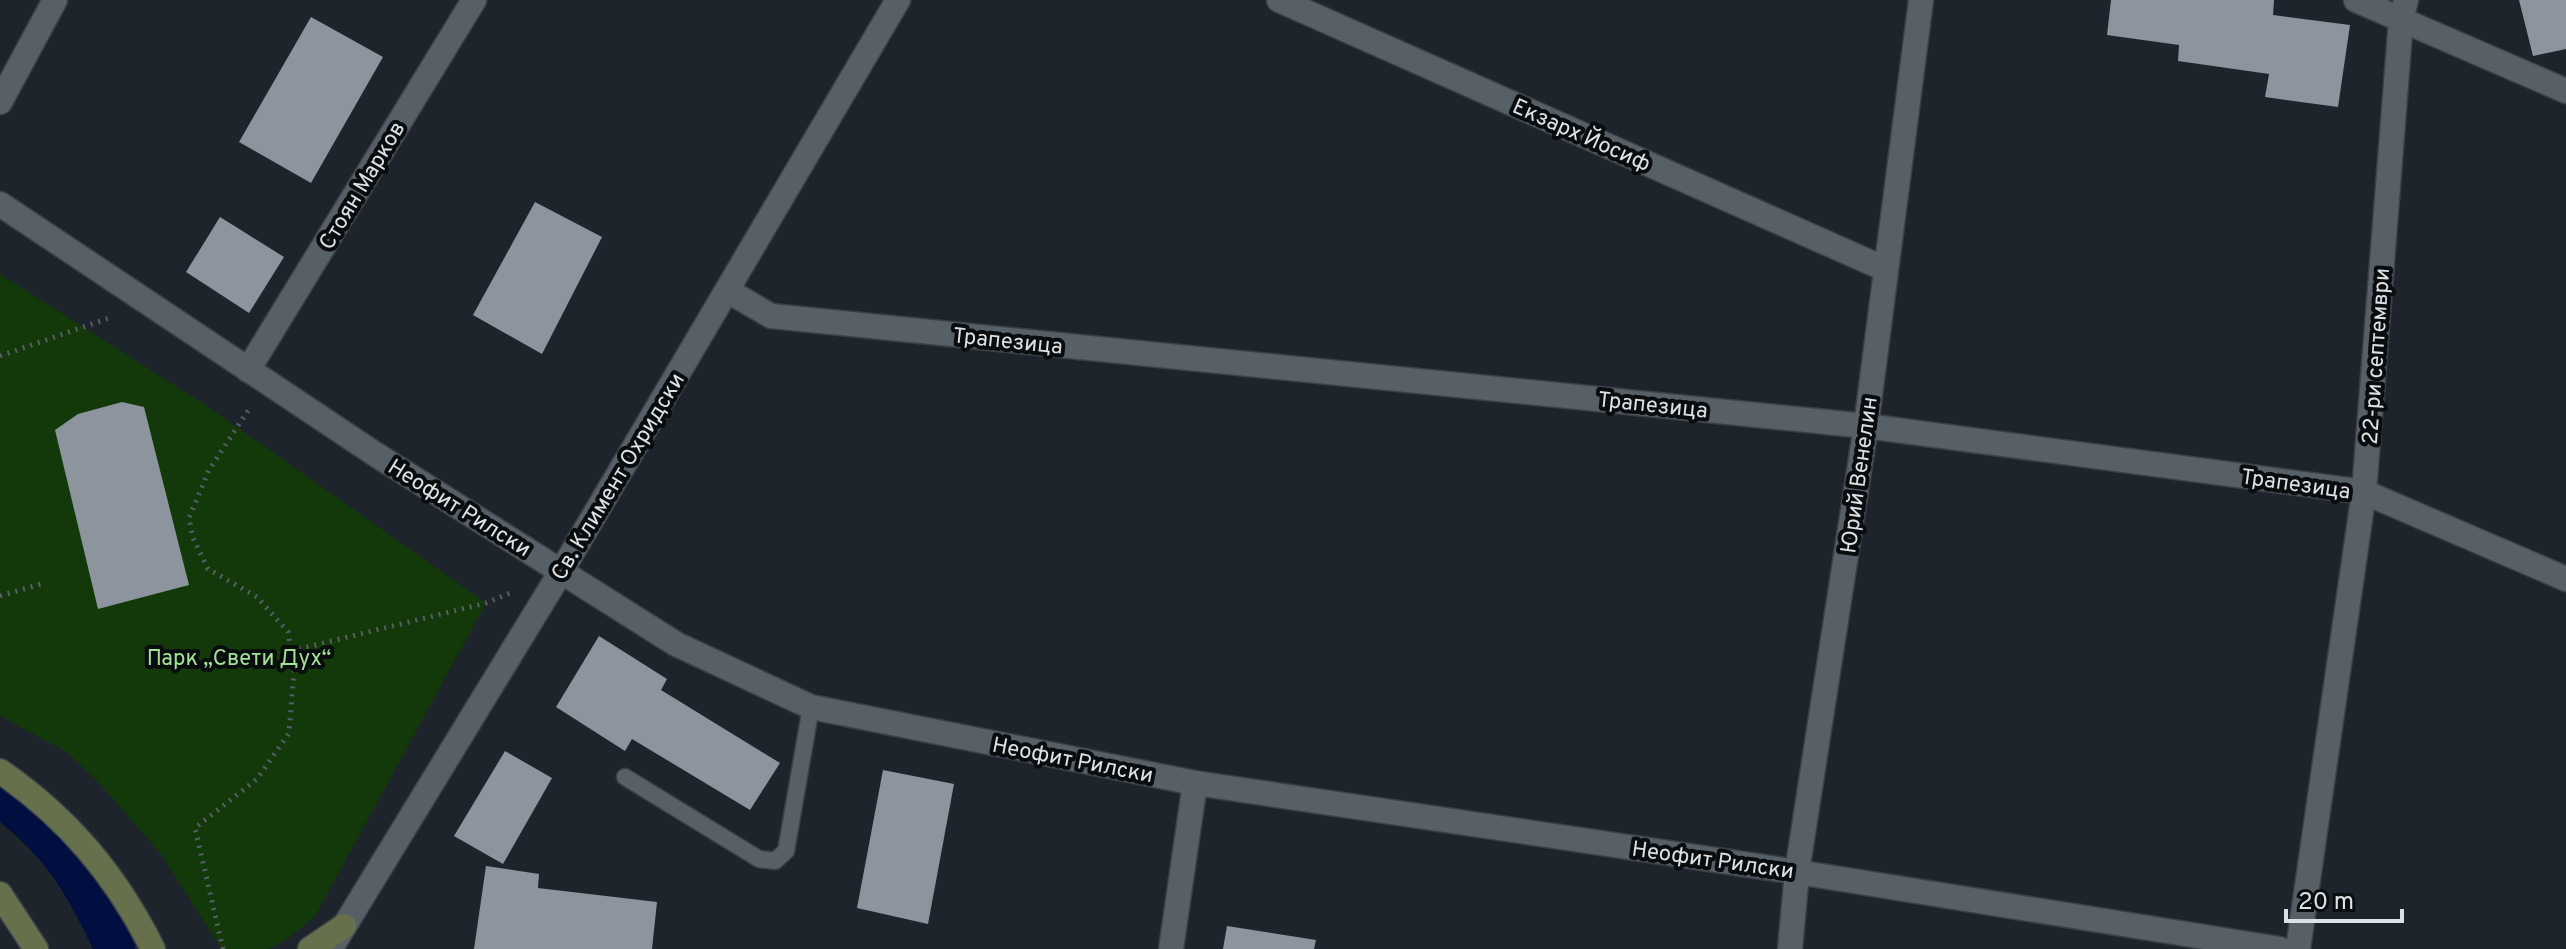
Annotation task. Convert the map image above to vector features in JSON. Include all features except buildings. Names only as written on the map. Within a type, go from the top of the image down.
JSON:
[{"type":"main road","points":[[0,771],[23,787],[81,839],[134,909],[153,949]]},
{"type":"main road","points":[[0,894],[36,949]]},
{"type":"main road","points":[[310,949],[341,938]]},
{"type":"street","points":[[0,102],[55,0]]},
{"type":"street","name":"Стоян Марков","points":[[257,376],[474,0]]},
{"type":"street","name":"Св. Климент Охридски","points":[[331,949],[341,938],[562,570],[898,0]]},
{"type":"street","name":"Екзарх Йосиф","points":[[1279,0],[1885,269]]},
{"type":"street","name":"Юрий Венелин","points":[[1790,949],[1797,872],[1866,426],[1921,0]]},
{"type":"street","points":[[2356,0],[2403,10],[2566,91]]},
{"type":"street","name":"22-ри септември","points":[[2298,949],[2364,492],[2403,10]]},
{"type":"street","name":"Неофит Рилски","points":[[0,204],[375,454],[676,644],[811,707],[1195,783],[1797,872],[2280,949]]},
{"type":"street","name":"Трапезица","points":[[728,291],[771,316],[1866,426],[2364,492],[2566,579]]},
{"type":"street","points":[[1171,949],[1195,783]]},
{"type":"lane","points":[[625,777],[759,859],[775,861],[786,851],[811,707]]},
{"type":"path","points":[[0,356],[150,304]]},
{"type":"path","points":[[223,949],[195,828],[257,779],[289,733],[294,671],[288,632],[257,597],[208,569],[193,538],[189,518],[209,470],[257,376]]},
{"type":"path","points":[[0,596],[41,584]]},
{"type":"path","points":[[291,651],[486,603],[511,592]]},
{"type":"green space","name":"Парк „Свети Дух“","points":[[0,274],[210,408],[486,603],[315,916],[286,940],[268,949],[222,949],[160,853],[100,784],[67,752],[0,716]]},
{"type":"waterway","points":[[0,797],[39,830],[69,865],[115,949]]}]
